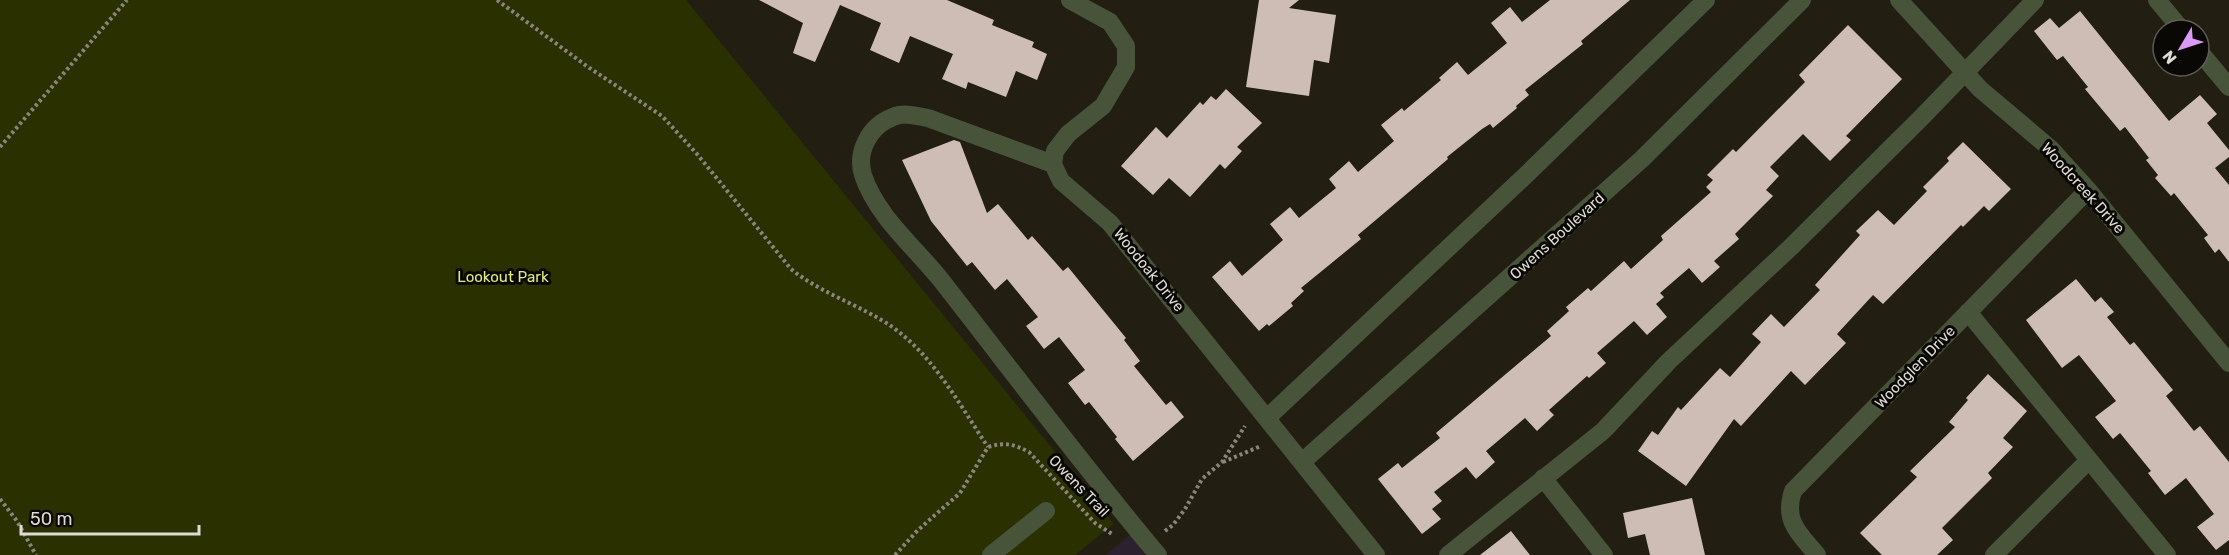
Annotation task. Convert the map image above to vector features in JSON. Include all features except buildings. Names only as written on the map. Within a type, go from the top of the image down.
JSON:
[{"type":"street","points":[[1070,0],[1110,22],[1126,46],[1126,67],[1103,106],[1068,134],[1055,151],[1053,164],[928,118],[907,114],[892,117],[879,126],[867,139],[860,153],[863,174],[876,205],[928,264],[1158,555]]},
{"type":"street","points":[[1268,418],[1527,174],[1706,0]]},
{"type":"street","name":"Owens Boulevard","points":[[1302,462],[1642,159],[1802,0]]},
{"type":"street","name":"Woodcreek Drive","points":[[1899,0],[1964,73],[2050,148],[2088,190],[2229,363]]},
{"type":"street","points":[[1448,555],[1603,431],[1669,361],[1791,247],[2035,0]]},
{"type":"street","points":[[2157,0],[2172,18]]},
{"type":"street","points":[[2211,65],[2229,87]]},
{"type":"street","name":"Woodoak Drive","points":[[1053,164],[1060,181],[1110,223],[1376,555]]},
{"type":"street","name":"Woodglen Drive","points":[[1817,555],[1794,527],[1788,506],[1793,490],[2088,190]]},
{"type":"street","points":[[1968,312],[2167,555]]},
{"type":"street","points":[[1994,555],[2089,460]]},
{"type":"street","points":[[1543,478],[1604,555]]},
{"type":"street","points":[[991,555],[1046,512]]},
{"type":"path","points":[[0,147],[127,0]]},
{"type":"path","points":[[497,0],[588,67],[662,116],[697,154],[791,269],[805,281],[904,336],[944,383],[987,447],[960,493],[918,530],[896,555]]},
{"type":"path","points":[[1145,539],[1173,525],[1202,479],[1222,462],[1245,426]]},
{"type":"path","name":"Owens Trail","points":[[987,447],[999,443],[1015,445],[1029,452],[1095,523],[1125,539],[1145,539]]},
{"type":"path","points":[[1222,462],[1261,446]]},
{"type":"path","points":[[0,499],[17,521],[36,555]]},
{"type":"shaded area","points":[[1131,534],[1145,555],[1105,555]]},
{"type":"green space","name":"Lookout Park","points":[[0,0],[686,0],[1114,524],[1075,555],[0,555]]}]
